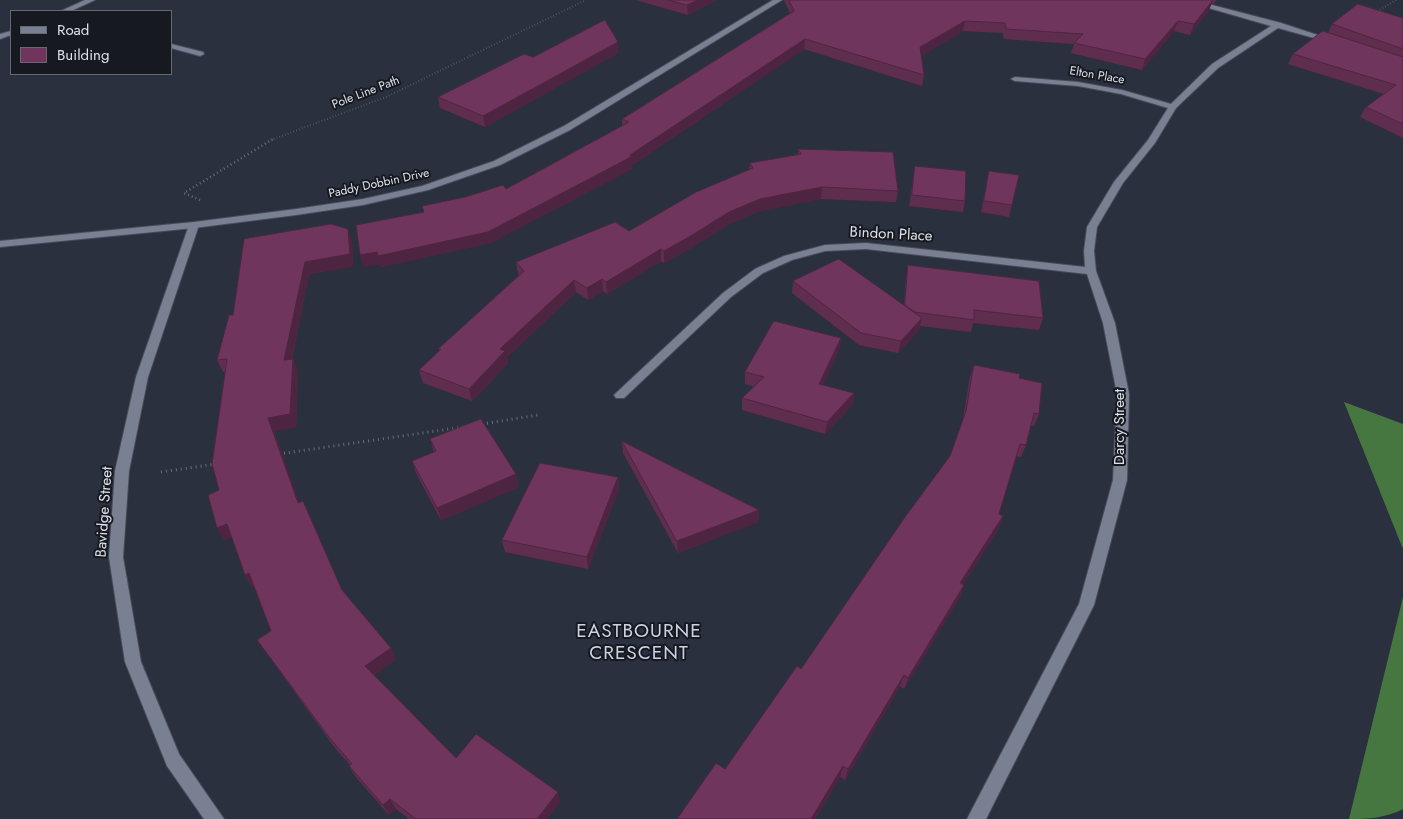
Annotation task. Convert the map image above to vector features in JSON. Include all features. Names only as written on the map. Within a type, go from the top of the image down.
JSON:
[{"type":"street","points":[[67,10],[91,0]]},
{"type":"street","name":"Paddy Dobbin Drive","points":[[0,244],[194,225],[363,202],[425,188],[497,163],[567,128],[778,0]]},
{"type":"street","points":[[1185,0],[1342,44]]},
{"type":"street","name":"Darcy Street","points":[[976,819],[1086,605],[1120,480],[1123,394],[1109,324],[1091,271],[1089,251],[1092,227],[1119,182],[1152,141],[1173,107],[1215,66],[1278,25]]},
{"type":"street","points":[[172,46],[200,54]]},
{"type":"street","name":"Elton Place","points":[[1015,79],[1078,84],[1122,92],[1173,107]]},
{"type":"street","name":"Bavidge Street","points":[[194,225],[142,378],[122,471],[116,558],[133,662],[173,760],[215,819]]},
{"type":"street","name":"Bindon Place","points":[[620,395],[727,296],[759,271],[788,258],[825,248],[866,246],[1091,271]]},
{"type":"path","name":"Pole Line Path","points":[[206,202],[184,193],[277,136],[386,98],[586,0]]},
{"type":"path","points":[[1371,15],[1396,0]]},
{"type":"path","points":[[480,424],[538,415]]},
{"type":"path","points":[[277,455],[470,426]]},
{"type":"path","points":[[161,472],[219,464]]},
{"type":"green space","points":[[1344,402],[1403,424],[1403,549]]},
{"type":"green space","points":[[1403,597],[1403,809],[1377,817],[1349,819]]},
{"type":"building","points":[[668,0],[698,0],[687,5]]},
{"type":"building","points":[[789,0],[1213,0],[1194,24],[1178,21],[1145,59],[1074,43],[1083,34],[1006,29],[1005,23],[965,21],[920,47],[924,75],[805,39],[630,155],[631,157],[488,232],[378,256],[377,252],[360,255],[356,225],[424,212],[422,206],[465,197],[503,185],[506,189],[629,122],[622,119],[794,11]]},
{"type":"building","points":[[1358,4],[1403,18],[1403,49],[1332,24]]},
{"type":"building","points":[[605,20],[618,42],[483,116],[438,97],[524,54],[533,57]]},
{"type":"building","points":[[1323,31],[1403,57],[1403,124],[1366,107],[1396,85],[1293,54]]},
{"type":"building","points":[[798,149],[893,152],[898,191],[822,187],[760,199],[729,212],[689,237],[664,251],[661,249],[606,282],[602,279],[587,288],[574,280],[500,349],[505,351],[469,389],[419,370],[441,349],[438,349],[524,271],[516,262],[615,222],[629,231],[696,192],[753,168],[750,163],[801,154]]},
{"type":"building","points":[[915,166],[966,171],[965,201],[912,195]]},
{"type":"building","points":[[989,171],[1019,175],[1012,205],[984,201]]},
{"type":"building","points":[[331,224],[348,229],[350,254],[305,262],[284,360],[293,359],[290,414],[268,418],[298,503],[303,501],[342,590],[391,648],[365,666],[456,758],[476,734],[558,792],[537,819],[416,819],[390,799],[383,805],[349,766],[352,764],[329,737],[257,640],[271,631],[249,573],[245,575],[227,524],[217,528],[208,495],[219,490],[212,464],[227,359],[217,360],[229,315],[233,315],[244,239]]},
{"type":"building","points":[[839,259],[922,318],[901,341],[861,333],[793,281]]},
{"type":"building","points":[[908,265],[1039,281],[1043,318],[974,310],[974,320],[915,312],[905,305]]},
{"type":"building","points":[[774,321],[841,338],[819,384],[854,393],[827,422],[742,398],[764,377],[745,372]]},
{"type":"building","points":[[974,365],[1020,374],[1019,378],[1042,383],[1039,414],[1034,413],[1026,445],[1020,444],[999,514],[1003,516],[960,583],[964,585],[908,678],[904,675],[848,769],[843,766],[811,819],[677,819],[716,763],[725,769],[797,666],[801,669],[905,517],[950,456],[966,411]]},
{"type":"building","points":[[481,419],[516,474],[437,508],[412,461],[436,451],[430,439]]},
{"type":"building","points":[[622,441],[685,473],[759,510],[677,541]]},
{"type":"building","points":[[540,463],[618,477],[587,557],[502,540]]},
{"type":"district","name":"EASTBOURNE CRESCENT","points":[[639,643]]}]
